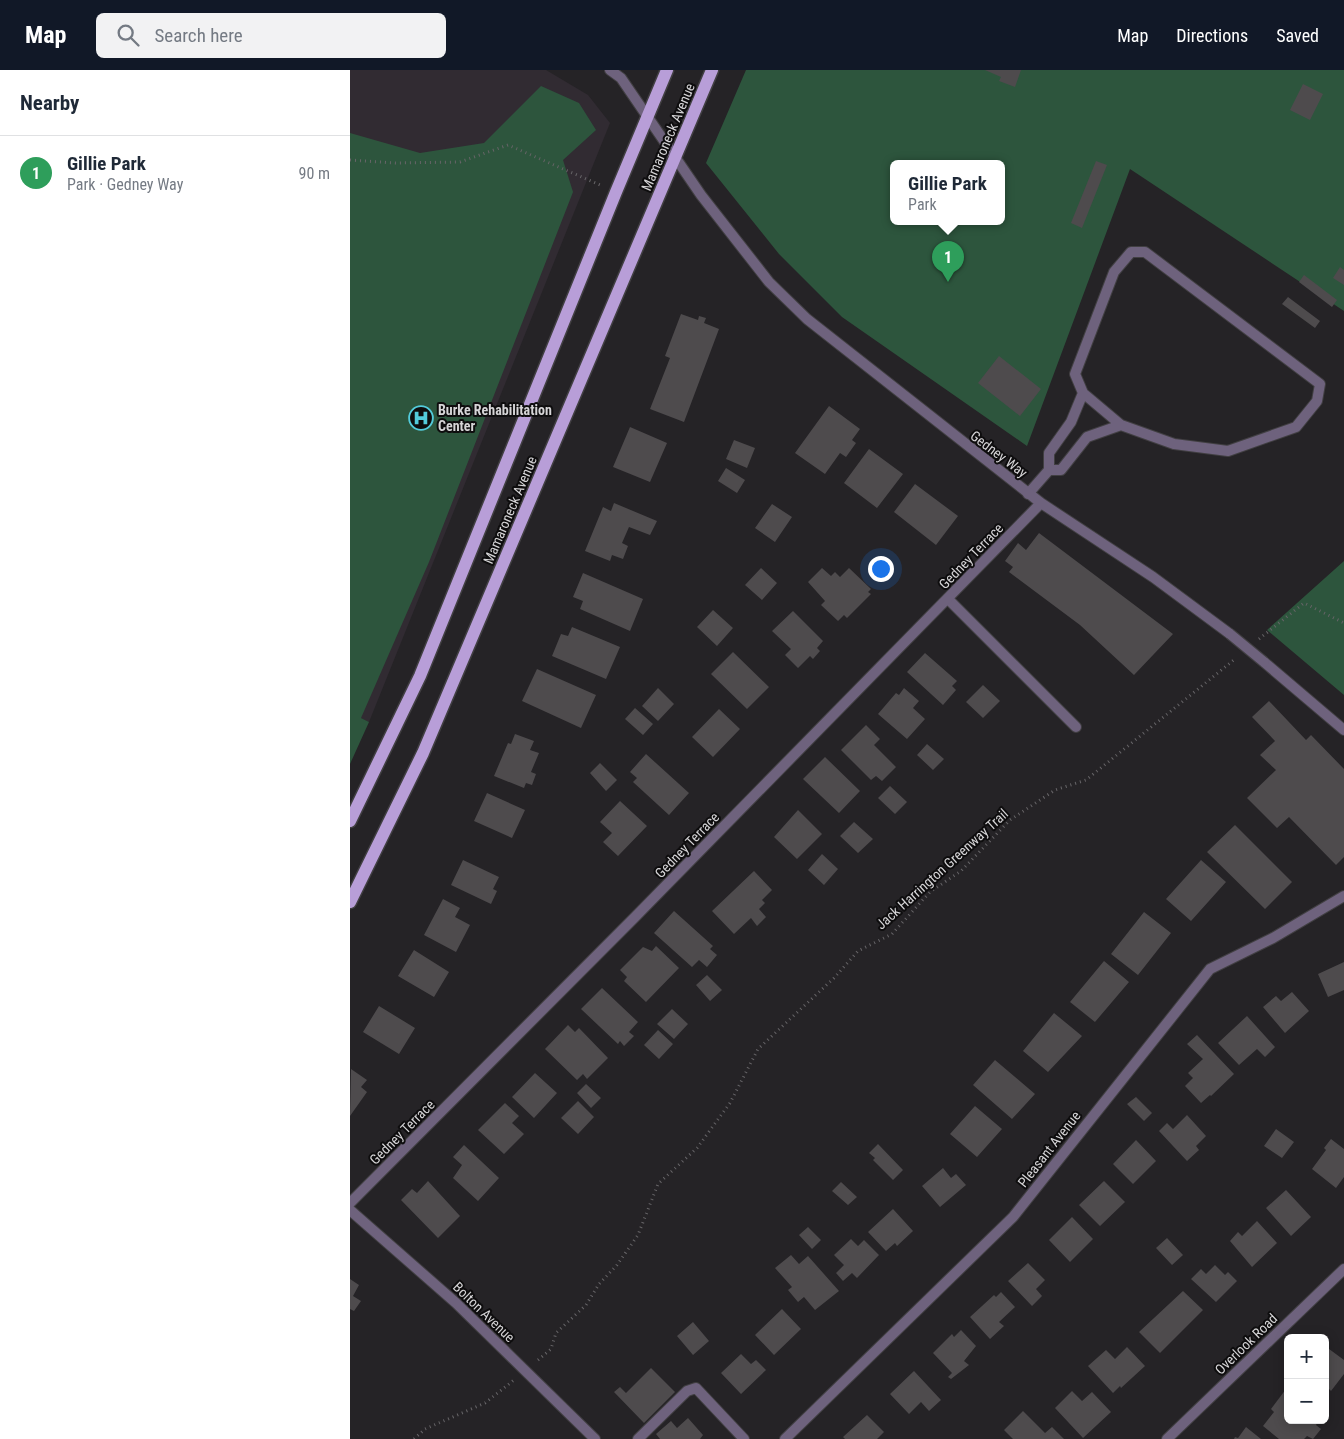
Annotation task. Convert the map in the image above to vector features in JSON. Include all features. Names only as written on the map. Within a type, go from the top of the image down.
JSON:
[{"type":"main road","name":"Mamaroneck Avenue","points":[[350,821],[420,676],[667,70]]},
{"type":"main road","name":"Mamaroneck Avenue","points":[[350,902],[423,753],[676,160],[712,70]]},
{"type":"street","name":"Gedney Way","points":[[610,70],[621,78],[676,160],[769,282],[807,320],[1028,494],[1153,578],[1230,634],[1344,730]]},
{"type":"street","points":[[1131,252],[1145,252],[1320,384],[1317,401],[1296,427],[1228,451],[1174,444],[1121,426],[1083,393],[1074,374],[1114,272],[1131,252]]},
{"type":"street","points":[[1028,494],[1049,470],[1049,453],[1071,422],[1083,393]]},
{"type":"street","points":[[1049,470],[1061,470],[1087,437],[1121,426]]},
{"type":"street","name":"Gedney Terrace","points":[[350,1203],[636,917],[1041,503]]},
{"type":"street","points":[[948,599],[1076,727]]},
{"type":"street","name":"Pleasant Avenue","points":[[785,1439],[1013,1217],[1210,969],[1274,938],[1344,896]]},
{"type":"street","name":"Bolton Avenue","points":[[350,1210],[456,1303],[595,1439]]},
{"type":"street","name":"Overlook Road","points":[[1167,1439],[1344,1269]]},
{"type":"street","points":[[638,1439],[687,1390],[696,1388],[744,1439]]},
{"type":"path","points":[[350,160],[395,163],[460,162],[508,144],[616,192]]},
{"type":"path","points":[[1251,646],[1304,603],[1344,623]]},
{"type":"path","name":"Jack Harrington Greenway Trail","points":[[414,1439],[425,1429],[485,1403],[551,1349],[556,1333],[586,1305],[599,1284],[617,1265],[638,1235],[658,1184],[697,1148],[730,1102],[758,1049],[834,978],[858,951],[892,934],[930,892],[961,870],[1010,820],[1055,790],[1086,780],[1236,658]]},
{"type":"shaded area","name":"Burke Rehabilitation Center","points":[[350,70],[546,70],[588,95],[610,123],[369,722],[350,713]]},
{"type":"green space","points":[[746,70],[1344,70],[1344,311],[1130,169],[1027,446],[842,317],[779,254],[706,163]]},
{"type":"green space","name":"Burke Rehabilitation Center","points":[[541,86],[579,103],[596,130],[563,160],[573,192],[429,562],[361,718],[369,722],[350,764],[350,133],[420,153],[484,143]]},
{"type":"green space","points":[[1344,561],[1344,695],[1267,630]]},
{"type":"building","points":[[985,70],[1021,70],[1015,87],[999,81],[1001,77]]},
{"type":"building","points":[[1303,84],[1323,94],[1310,120],[1290,110]]},
{"type":"building","points":[[1096,161],[1107,165],[1082,228],[1071,223]]},
{"type":"building","points":[[1340,267],[1344,270],[1344,285],[1333,278]]},
{"type":"building","points":[[1304,275],[1337,300],[1332,307],[1299,282]]},
{"type":"building","points":[[1288,297],[1320,321],[1315,328],[1282,304]]},
{"type":"building","points":[[681,314],[698,320],[699,316],[706,318],[704,323],[719,329],[684,422],[650,409],[670,358],[665,356]]},
{"type":"building","points":[[999,356],[1041,389],[1020,416],[978,383]]},
{"type":"building","points":[[829,406],[860,429],[852,440],[856,443],[846,457],[840,453],[825,474],[795,453]]},
{"type":"building","points":[[630,427],[667,443],[650,482],[613,467]]},
{"type":"building","points":[[734,440],[755,448],[747,468],[726,459]]},
{"type":"building","points":[[869,449],[903,474],[877,508],[844,483]]},
{"type":"building","points":[[726,468],[745,480],[737,493],[718,481]]},
{"type":"building","points":[[915,484],[958,516],[936,545],[894,512]]},
{"type":"building","points":[[614,503],[657,521],[650,535],[629,527],[622,543],[628,546],[623,559],[612,555],[610,561],[585,551],[603,507],[611,511]]},
{"type":"building","points":[[772,504],[792,517],[775,542],[755,528]]},
{"type":"building","points":[[1039,533],[1173,634],[1134,675],[1080,625],[1009,572],[1013,567],[1005,561],[1018,543],[1026,550]]},
{"type":"building","points":[[761,568],[777,583],[762,600],[745,585]]},
{"type":"building","points":[[822,568],[831,576],[835,572],[840,577],[849,568],[871,589],[868,592],[871,594],[847,618],[844,615],[838,621],[821,605],[825,601],[808,582]]},
{"type":"building","points":[[583,573],[643,599],[630,631],[580,609],[583,601],[573,597]]},
{"type":"building","points":[[713,610],[733,628],[717,646],[697,627]]},
{"type":"building","points":[[793,611],[823,641],[817,648],[820,651],[813,659],[810,656],[798,668],[785,655],[791,649],[772,631]]},
{"type":"building","points":[[572,627],[620,647],[606,679],[552,656],[561,634],[568,636]]},
{"type":"building","points":[[733,652],[769,687],[747,709],[711,674]]},
{"type":"building","points":[[925,653],[957,681],[952,686],[956,690],[943,705],[907,672]]},
{"type":"building","points":[[537,669],[596,695],[581,728],[522,701]]},
{"type":"building","points":[[983,685],[1000,701],[983,718],[966,702]]},
{"type":"building","points":[[658,688],[674,704],[658,721],[642,706]]},
{"type":"building","points":[[904,688],[919,701],[913,708],[925,719],[907,739],[878,714],[896,693],[899,695]]},
{"type":"building","points":[[1269,701],[1306,740],[1311,735],[1344,769],[1344,857],[1336,865],[1289,817],[1277,828],[1247,798],[1276,770],[1260,755],[1275,741],[1252,717]]},
{"type":"building","points":[[635,708],[653,724],[643,735],[625,719]]},
{"type":"building","points":[[719,709],[740,729],[713,757],[692,737]]},
{"type":"building","points":[[866,725],[880,739],[874,745],[896,767],[882,781],[876,776],[871,780],[841,750]]},
{"type":"building","points":[[515,734],[534,741],[530,750],[539,753],[531,772],[536,774],[532,785],[526,783],[524,788],[494,776],[508,743],[511,744]]},
{"type":"building","points":[[927,744],[944,759],[933,770],[917,755]]},
{"type":"building","points":[[646,754],[689,793],[669,815],[633,782],[637,778],[630,772]]},
{"type":"building","points":[[825,757],[860,791],[839,813],[803,779]]},
{"type":"building","points":[[600,763],[617,780],[606,791],[590,773]]},
{"type":"building","points":[[890,786],[907,802],[895,814],[878,798]]},
{"type":"building","points":[[487,793],[525,810],[512,838],[474,821]]},
{"type":"building","points":[[620,801],[647,826],[618,856],[603,842],[612,833],[600,822]]},
{"type":"building","points":[[798,810],[822,834],[797,859],[774,837]]},
{"type":"building","points":[[854,822],[873,839],[858,853],[840,836]]},
{"type":"building","points":[[1235,825],[1292,882],[1265,909],[1207,852]]},
{"type":"building","points":[[822,854],[838,869],[824,885],[808,870]]},
{"type":"building","points":[[463,860],[499,877],[493,889],[497,891],[491,904],[451,885]]},
{"type":"building","points":[[1201,860],[1226,882],[1191,921],[1166,899]]},
{"type":"building","points":[[754,871],[772,890],[762,900],[765,903],[759,909],[766,917],[757,926],[751,918],[734,934],[712,911]]},
{"type":"building","points":[[443,899],[460,908],[455,917],[470,925],[456,952],[424,935]]},
{"type":"building","points":[[674,911],[713,946],[710,949],[717,955],[707,967],[699,960],[692,967],[654,933]]},
{"type":"building","points":[[1144,912],[1171,933],[1138,975],[1111,954]]},
{"type":"building","points":[[656,946],[679,968],[646,1002],[624,981],[627,977],[620,970],[643,947],[652,951]]},
{"type":"building","points":[[414,950],[449,972],[434,997],[398,976]]},
{"type":"building","points":[[1104,961],[1129,982],[1095,1022],[1070,1002]]},
{"type":"building","points":[[1344,962],[1344,990],[1328,997],[1318,974]]},
{"type":"building","points":[[707,975],[722,990],[710,1001],[696,985]]},
{"type":"building","points":[[602,988],[638,1022],[629,1032],[634,1036],[624,1046],[620,1041],[618,1044],[581,1009]]},
{"type":"building","points":[[1292,992],[1309,1011],[1285,1033],[1263,1007],[1276,996],[1281,1001]]},
{"type":"building","points":[[379,1006],[415,1028],[399,1054],[363,1032]]},
{"type":"building","points":[[672,1009],[688,1024],[674,1039],[657,1024]]},
{"type":"building","points":[[1054,1013],[1082,1036],[1048,1072],[1023,1051]]},
{"type":"building","points":[[1247,1016],[1275,1047],[1265,1057],[1257,1049],[1239,1065],[1218,1043]]},
{"type":"building","points":[[568,1025],[575,1032],[579,1028],[608,1058],[587,1079],[583,1074],[577,1080],[545,1049]]},
{"type":"building","points":[[658,1030],[673,1044],[659,1059],[644,1045]]},
{"type":"building","points":[[1197,1035],[1234,1074],[1201,1103],[1185,1086],[1193,1078],[1188,1073],[1203,1059],[1187,1044]]},
{"type":"building","points":[[995,1060],[1035,1094],[1012,1119],[973,1085]]},
{"type":"building","points":[[351,1069],[367,1080],[361,1087],[367,1092],[350,1116]]},
{"type":"building","points":[[535,1073],[557,1093],[534,1118],[512,1097]]},
{"type":"building","points":[[586,1084],[601,1098],[591,1108],[577,1093]]},
{"type":"building","points":[[1136,1097],[1152,1113],[1144,1121],[1127,1104]]},
{"type":"building","points":[[578,1101],[594,1117],[578,1134],[561,1118]]},
{"type":"building","points":[[505,1103],[519,1116],[512,1123],[524,1134],[504,1154],[478,1130]]},
{"type":"building","points":[[975,1106],[1002,1129],[977,1157],[950,1134]]},
{"type":"building","points":[[1187,1115],[1206,1136],[1196,1146],[1199,1150],[1187,1161],[1159,1131],[1167,1123],[1173,1129]]},
{"type":"building","points":[[1276,1129],[1294,1142],[1282,1158],[1264,1146]]},
{"type":"building","points":[[1331,1139],[1344,1149],[1344,1177],[1336,1188],[1312,1169],[1326,1150],[1324,1148]]},
{"type":"building","points":[[1136,1140],[1156,1161],[1133,1184],[1113,1164]]},
{"type":"building","points":[[878,1144],[903,1170],[893,1180],[873,1160],[875,1158],[869,1153]]},
{"type":"building","points":[[464,1145],[499,1178],[478,1201],[453,1178],[462,1165],[453,1157]]},
{"type":"building","points":[[943,1168],[951,1178],[956,1174],[966,1185],[940,1207],[922,1186]]},
{"type":"building","points":[[428,1181],[460,1216],[438,1238],[401,1200],[412,1189],[417,1193]]},
{"type":"building","points":[[1104,1181],[1125,1202],[1100,1226],[1079,1205]]},
{"type":"building","points":[[841,1182],[857,1197],[848,1205],[832,1191]]},
{"type":"building","points":[[1286,1190],[1311,1217],[1291,1236],[1266,1208]]},
{"type":"building","points":[[893,1209],[913,1231],[897,1246],[895,1243],[886,1251],[868,1232]]},
{"type":"building","points":[[1072,1217],[1093,1239],[1070,1262],[1049,1240]]},
{"type":"building","points":[[1257,1221],[1277,1243],[1252,1267],[1230,1241],[1238,1232],[1242,1236]]},
{"type":"building","points":[[808,1227],[821,1240],[812,1249],[799,1235]]},
{"type":"building","points":[[1167,1238],[1183,1255],[1172,1265],[1156,1248]]},
{"type":"building","points":[[851,1239],[858,1246],[864,1240],[879,1255],[857,1278],[852,1273],[843,1281],[836,1273],[844,1265],[834,1255]]},
{"type":"building","points":[[791,1255],[799,1264],[808,1256],[839,1291],[815,1310],[804,1297],[798,1302],[788,1290],[792,1287],[775,1268]]},
{"type":"building","points":[[1028,1263],[1045,1280],[1036,1289],[1042,1296],[1032,1306],[1008,1281]]},
{"type":"building","points":[[1215,1265],[1225,1275],[1228,1272],[1237,1281],[1216,1302],[1191,1279],[1201,1269],[1206,1274]]},
{"type":"building","points":[[350,1279],[359,1285],[353,1296],[361,1301],[354,1311],[350,1309]]},
{"type":"building","points":[[1183,1291],[1203,1310],[1160,1353],[1139,1332]]},
{"type":"building","points":[[1001,1292],[1015,1307],[999,1322],[1004,1326],[990,1339],[970,1317],[994,1295],[996,1297]]},
{"type":"building","points":[[782,1309],[801,1329],[774,1355],[755,1335]]},
{"type":"building","points":[[693,1322],[709,1341],[693,1355],[677,1336]]},
{"type":"building","points":[[961,1330],[976,1346],[964,1361],[969,1365],[951,1379],[948,1377],[952,1373],[933,1353],[952,1334],[954,1337]]},
{"type":"building","points":[[1127,1347],[1145,1366],[1113,1393],[1088,1366],[1106,1350],[1115,1359]]},
{"type":"building","points":[[1329,1349],[1344,1360],[1344,1374],[1331,1391],[1329,1389]]},
{"type":"building","points":[[741,1354],[751,1364],[756,1360],[766,1370],[741,1394],[721,1373]]},
{"type":"building","points":[[651,1368],[675,1392],[644,1423],[614,1392],[620,1387],[626,1393]]},
{"type":"building","points":[[914,1371],[941,1400],[929,1411],[921,1402],[909,1414],[890,1394]]},
{"type":"building","points":[[1072,1391],[1082,1401],[1092,1392],[1111,1412],[1083,1438],[1055,1408]]},
{"type":"building","points":[[1284,1392],[1284,1424],[1317,1424],[1321,1429],[1313,1439],[1307,1436],[1304,1439],[1279,1439],[1263,1426],[1274,1412],[1271,1409]]},
{"type":"building","points":[[1023,1411],[1045,1433],[1052,1427],[1064,1439],[1013,1439],[1004,1430]]},
{"type":"building","points":[[867,1415],[884,1432],[877,1439],[845,1439],[843,1437]]},
{"type":"building","points":[[688,1418],[703,1435],[700,1439],[660,1439],[656,1434],[671,1421],[677,1428]]},
{"type":"building","points":[[1246,1427],[1261,1439],[1234,1439],[1235,1437],[1238,1438]]},
{"type":"place","name":"Gillie Park","points":[[948,282]]},
{"type":"place","name":"Burke Rehabilitation Center","points":[[421,418]]}]
